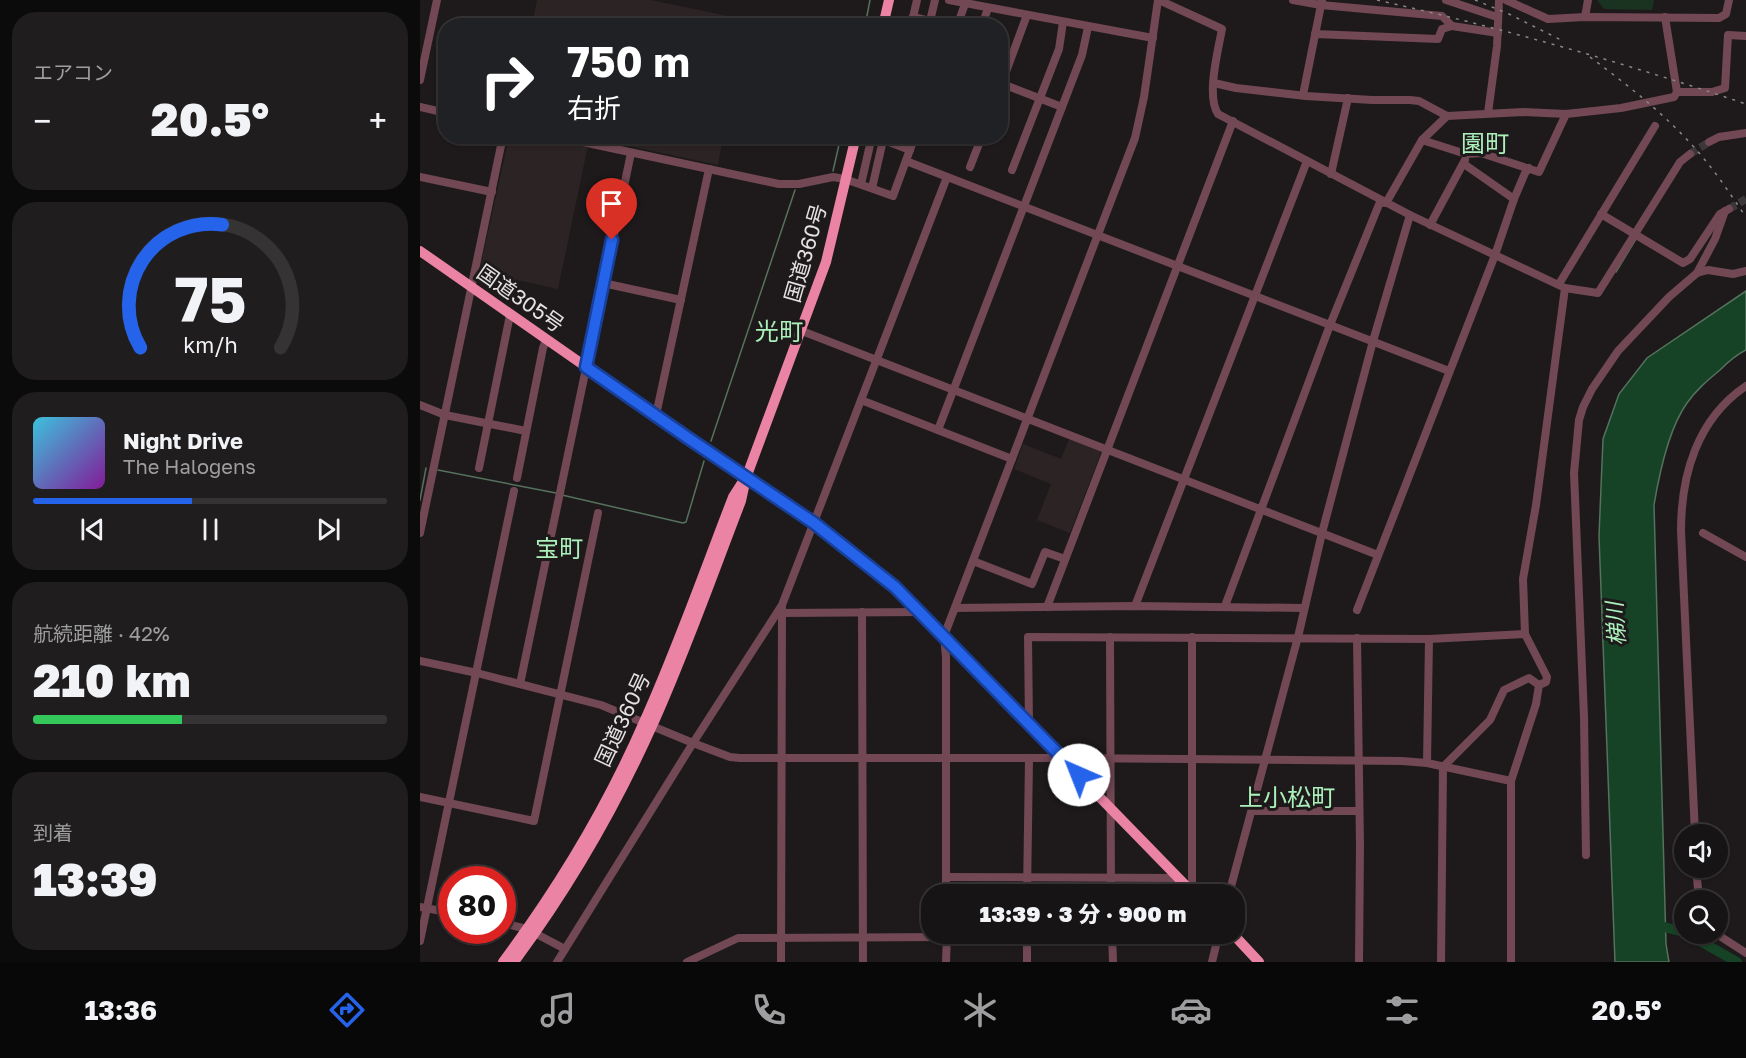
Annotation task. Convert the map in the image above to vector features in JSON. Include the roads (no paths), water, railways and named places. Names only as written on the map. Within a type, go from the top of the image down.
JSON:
[{"type":"highway","points":[[885,18],[889,0]]},
{"type":"highway","name":"国道360号","points":[[514,962],[531,931],[588,849],[634,764],[648,725],[677,666],[741,501],[746,478],[826,262],[854,144]]},
{"type":"highway","name":"国道305号","points":[[420,250],[546,340],[814,523],[895,587],[1183,884]]},
{"type":"highway","name":"国道360号","points":[[503,962],[531,931]]},
{"type":"highway","points":[[1243,944],[1260,962]]},
{"type":"street","points":[[420,80],[437,0]]},
{"type":"street","points":[[917,0],[913,17],[917,18]]},
{"type":"street","points":[[931,18],[935,0]]},
{"type":"street","points":[[949,0],[1153,38]]},
{"type":"street","points":[[946,884],[946,657],[944,636],[1135,138],[1141,116],[1159,0],[1222,29],[1213,104],[1218,114],[1430,225],[1562,286],[1598,293],[1680,162],[1690,154]]},
{"type":"street","points":[[1293,0],[1442,16],[1452,26]]},
{"type":"street","points":[[1446,0],[1497,17]]},
{"type":"street","points":[[1488,113],[1498,33],[1499,0]]},
{"type":"street","points":[[1506,0],[1548,19],[1719,18],[1726,14],[1728,0]]},
{"type":"street","points":[[1586,17],[1588,0]]},
{"type":"street","points":[[1303,96],[1321,3]]},
{"type":"street","points":[[960,18],[966,4]]},
{"type":"street","points":[[985,18],[988,8]]},
{"type":"street","points":[[1008,66],[1027,15]]},
{"type":"street","points":[[1214,83],[1303,96],[1419,101],[1447,116],[1523,112],[1566,114],[1621,108],[1674,97],[1677,92],[1665,17]]},
{"type":"street","points":[[1012,170],[1059,49],[1063,22]]},
{"type":"street","points":[[1315,34],[1438,39],[1442,29],[1452,26],[1498,33]]},
{"type":"street","points":[[938,430],[1082,55],[1088,27]]},
{"type":"street","points":[[1677,92],[1712,92],[1725,88],[1728,35],[1746,36]]},
{"type":"street","points":[[1008,88],[1062,107]]},
{"type":"street","points":[[1331,174],[1348,98]]},
{"type":"street","points":[[420,107],[438,111]]},
{"type":"street","points":[[1422,140],[1466,154],[1481,153],[1539,172],[1566,114]]},
{"type":"street","points":[[1386,203],[1422,140],[1447,116]]},
{"type":"street","points":[[1047,608],[1233,122]]},
{"type":"street","points":[[1539,685],[1545,682],[1547,677],[1525,634],[1522,592],[1536,505],[1562,286],[1601,214],[1655,126]]},
{"type":"street","points":[[1709,142],[1719,137],[1746,133]]},
{"type":"street","points":[[420,533],[422,513],[445,415],[501,144]]},
{"type":"street","points":[[591,144],[791,185],[833,177],[845,179],[893,196],[912,144]]},
{"type":"street","points":[[861,184],[871,144]]},
{"type":"street","points":[[872,188],[883,144]]},
{"type":"street","points":[[897,144],[910,150]]},
{"type":"street","points":[[970,167],[979,144]]},
{"type":"street","points":[[520,684],[631,153]]},
{"type":"street","points":[[1430,225],[1464,164],[1466,154]]},
{"type":"street","points":[[906,161],[1449,371]]},
{"type":"street","points":[[1135,606],[1306,161]]},
{"type":"street","points":[[1464,164],[1514,199]]},
{"type":"street","points":[[1357,610],[1495,255],[1514,199],[1525,172],[1529,168]]},
{"type":"street","points":[[656,415],[709,169]]},
{"type":"street","points":[[420,177],[492,192]]},
{"type":"street","points":[[556,962],[693,743],[782,609],[947,177]]},
{"type":"street","points":[[1225,606],[1330,325],[1380,202],[1386,203]]},
{"type":"street","points":[[1586,855],[1584,717],[1574,473],[1579,420],[1592,389],[1618,351],[1652,313],[1697,273],[1727,210],[1720,214],[1690,259],[1683,263],[1601,214]]},
{"type":"street","points":[[1232,884],[1298,637],[1322,533],[1373,341],[1410,215]]},
{"type":"street","points":[[1697,273],[1708,270],[1733,274],[1746,271]]},
{"type":"street","points":[[603,283],[681,300]]},
{"type":"street","points":[[479,468],[510,315]]},
{"type":"street","points":[[802,331],[1378,555]]},
{"type":"street","points":[[517,478],[546,340]]},
{"type":"street","points":[[1695,824],[1681,531],[1683,489],[1687,471],[1701,435],[1729,399],[1746,386]]},
{"type":"street","points":[[861,400],[1012,459]]},
{"type":"street","points":[[420,405],[445,415],[526,431]]},
{"type":"street","points":[[420,941],[424,908],[449,803],[514,491]]},
{"type":"street","points":[[420,797],[534,821],[598,513]]},
{"type":"street","points":[[1703,533],[1746,557]]},
{"type":"street","points":[[973,561],[1032,584],[1045,552],[1065,559]]},
{"type":"street","points":[[955,608],[1225,606],[1303,608]]},
{"type":"street","points":[[782,609],[920,612]]},
{"type":"street","points":[[781,962],[782,609]]},
{"type":"street","points":[[862,612],[863,962]]},
{"type":"street","points":[[1029,724],[1028,637],[1429,639],[1525,634]]},
{"type":"street","points":[[1192,637],[1193,884]]},
{"type":"street","points":[[1110,638],[1111,884]]},
{"type":"street","points":[[1357,638],[1359,962]]},
{"type":"street","points":[[1427,763],[1429,639]]},
{"type":"street","points":[[420,661],[477,673],[601,705],[730,757],[1193,759],[1427,763],[1510,781]]},
{"type":"street","points":[[1441,962],[1443,767],[1490,720],[1504,690],[1525,678],[1539,685]]},
{"type":"street","points":[[1511,962],[1510,781],[1536,704],[1539,685]]},
{"type":"street","points":[[1027,884],[1029,759]]},
{"type":"street","points":[[1252,811],[1359,811]]},
{"type":"street","points":[[946,877],[1177,878]]},
{"type":"street","points":[[516,927],[531,931],[564,949]]},
{"type":"street","points":[[690,961],[738,938],[921,936]]},
{"type":"street","points":[[1728,941],[1746,952]]},
{"type":"street","points":[[946,962],[947,944]]},
{"type":"street","points":[[1027,944],[1027,962]]},
{"type":"street","points":[[1112,944],[1113,962]]},
{"type":"street","points":[[1212,962],[1216,944]]},
{"type":"water","name":"梯川","points":[[1746,291],[1746,350],[1702,385],[1681,413],[1666,452],[1654,505],[1666,944],[1669,962],[1615,962],[1599,536],[1603,439],[1619,394],[1647,358]]},
{"type":"waterway","points":[[867,18],[870,0]]},
{"type":"waterway","points":[[833,171],[839,144]]},
{"type":"waterway","points":[[711,441],[795,190]]},
{"type":"waterway","points":[[1616,272],[1636,239]]},
{"type":"waterway","points":[[562,495],[683,523],[686,522],[704,461]]},
{"type":"waterway","points":[[420,500],[426,468]]},
{"type":"waterway","points":[[438,470],[556,493]]},
{"type":"waterway","points":[[1652,924],[1674,930]]},
{"type":"waterway","points":[[1705,944],[1737,962]]},
{"type":"tunnel","points":[[1690,154],[1709,142]]},
{"type":"tunnel","points":[[1729,209],[1746,199]]},
{"type":"railway","points":[[1377,0],[1563,47],[1746,104]]},
{"type":"railway","points":[[1475,0],[1561,40]]},
{"type":"railway","points":[[1590,57],[1638,94],[1682,134],[1714,171],[1746,217]]},
{"type":"district","name":"園町","points":[[1485,142]]},
{"type":"district","name":"光町","points":[[779,330]]},
{"type":"district","name":"宝町","points":[[559,547]]},
{"type":"district","name":"上小松町","points":[[1287,796]]}]
